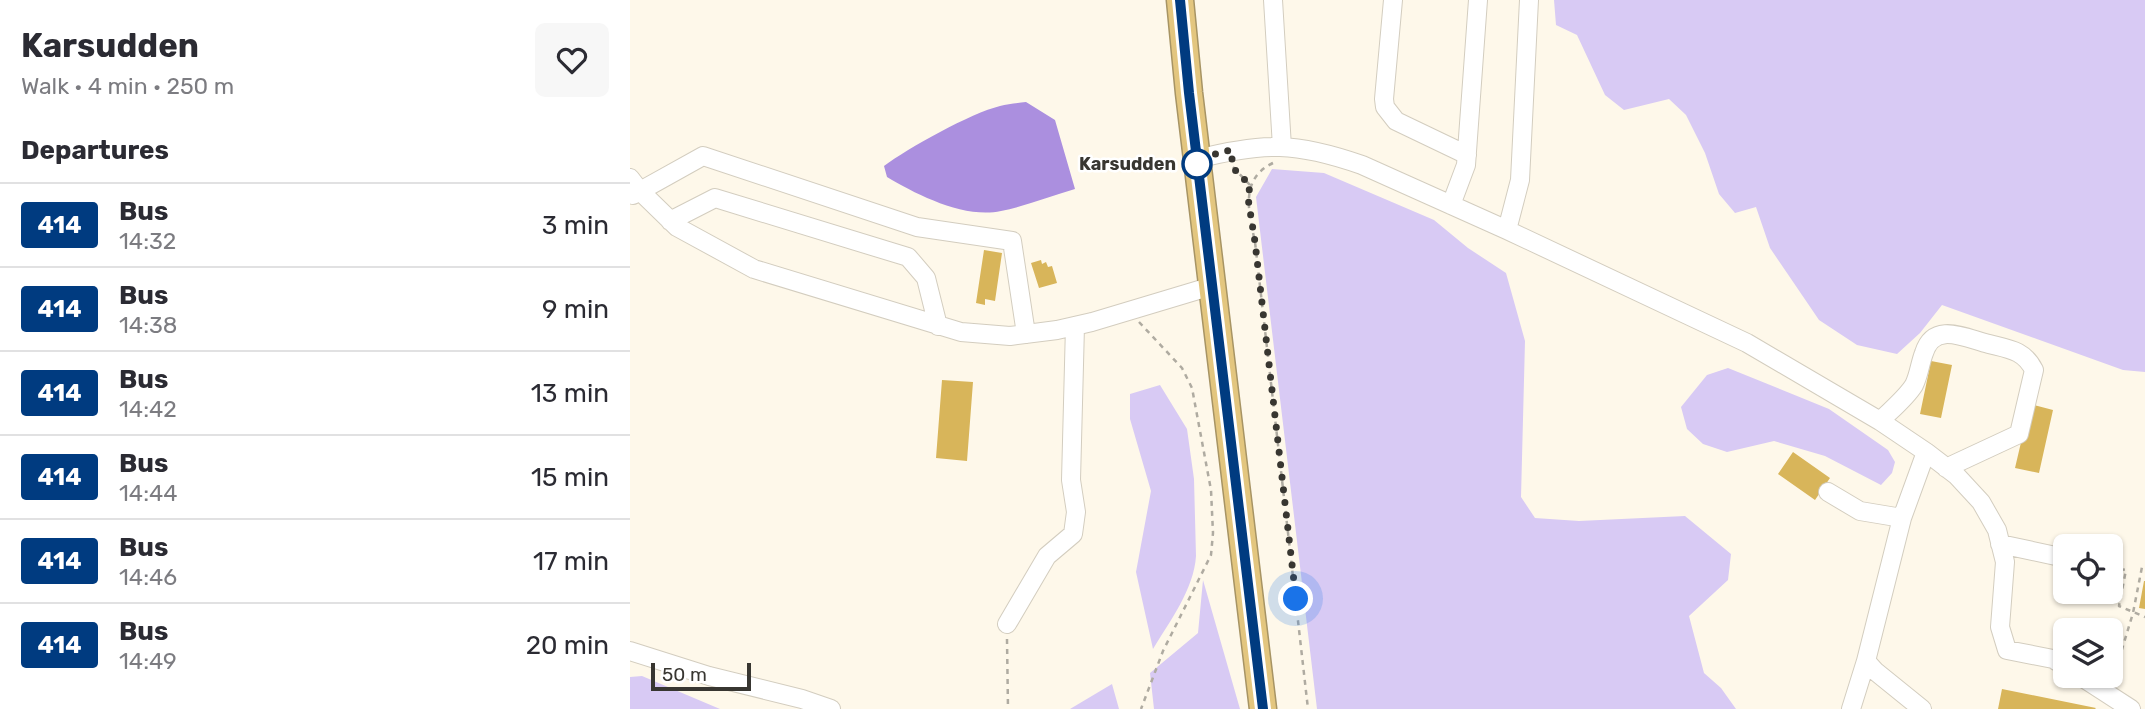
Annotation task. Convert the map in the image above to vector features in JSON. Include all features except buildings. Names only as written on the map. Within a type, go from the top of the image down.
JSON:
[{"type":"highway","points":[[1180,0],[1196,159],[1264,709]]},
{"type":"street","points":[[1273,0],[1280,154]]},
{"type":"street","points":[[1393,0],[1385,107],[1396,121],[1467,155]]},
{"type":"street","points":[[1451,205],[1466,166],[1478,0]]},
{"type":"street","points":[[1507,230],[1520,180],[1529,0]]},
{"type":"street","points":[[1196,159],[1231,150],[1280,154],[1323,151],[1362,165],[1507,230],[1747,343],[1880,421],[1926,452],[1981,502],[1997,530],[2005,562],[2000,627],[2007,650],[2053,659]]},
{"type":"street","points":[[1026,334],[1012,241],[917,227],[703,156],[633,189],[677,227],[754,269],[961,332],[1010,336],[1026,334],[1075,326],[1212,286]]},
{"type":"street","points":[[670,220],[715,198],[908,257],[926,278],[938,326]]},
{"type":"street","points":[[1007,624],[1047,556],[1073,534],[1076,512],[1071,480],[1075,326]]},
{"type":"street","points":[[1880,421],[1913,386],[1924,350],[1934,336],[1956,335],[2020,352],[2034,370],[2019,434],[1946,468]]},
{"type":"street","points":[[1851,709],[1866,661],[1902,518],[1926,452]]},
{"type":"street","points":[[1828,492],[1860,511],[1902,518]]},
{"type":"street","points":[[2000,544],[2053,555]]},
{"type":"street","points":[[630,651],[709,676],[803,699],[831,709]]},
{"type":"street","points":[[1866,661],[1922,709]]},
{"type":"street","points":[[2099,688],[2130,709]]},
{"type":"path","points":[[1231,150],[1233,168],[1250,185]]},
{"type":"path","points":[[1280,154],[1250,185],[1248,198],[1308,709]]},
{"type":"path","points":[[1127,310],[1189,378],[1211,490],[1213,533],[1211,555],[1163,651],[1141,709]]},
{"type":"path","points":[[2108,694],[2133,613],[2142,567]]},
{"type":"path","points":[[2123,570],[2126,570],[2123,585]]},
{"type":"path","points":[[2119,604],[2145,617]]},
{"type":"path","points":[[1007,624],[1008,709]]},
{"type":"shaded area","points":[[1554,0],[2145,0],[2145,372],[2123,370],[1942,305],[1920,333],[1897,354],[1857,345],[1819,320],[1770,248],[1756,207],[1735,213],[1719,194],[1705,153],[1686,115],[1669,99],[1624,110],[1605,95],[1577,35],[1556,25]]},
{"type":"shaded area","points":[[1026,102],[1055,120],[1075,189],[987,213],[942,204],[887,177],[884,166],[940,132],[988,110]]},
{"type":"shaded area","points":[[1272,169],[1324,173],[1434,220],[1468,248],[1506,273],[1525,341],[1521,497],[1535,518],[1579,521],[1685,516],[1731,554],[1728,580],[1689,616],[1704,673],[1721,688],[1736,709],[1317,709],[1256,197]]},
{"type":"shaded area","points":[[1728,368],[1829,409],[1888,450],[1895,462],[1892,473],[1881,485],[1825,456],[1774,441],[1727,452],[1703,444],[1687,429],[1681,407],[1707,375]]},
{"type":"shaded area","points":[[1160,385],[1187,429],[1194,479],[1196,556],[1186,593],[1153,649],[1136,572],[1151,491],[1130,419],[1130,394]]},
{"type":"shaded area","points":[[1203,580],[1240,709],[1154,709],[1150,673],[1198,633]]},
{"type":"shaded area","points":[[642,676],[720,709],[630,709],[630,677]]},
{"type":"shaded area","points":[[1112,684],[1119,709],[1070,709]]},
{"type":"bus line","name":"414","points":[[1180,0],[1263,709]]},
{"type":"place","name":"Karsudden","points":[[1197,164]]},
{"type":"route","points":[[1197,164],[1196,159],[1231,150],[1233,168],[1250,185],[1248,198],[1296,599]]}]
